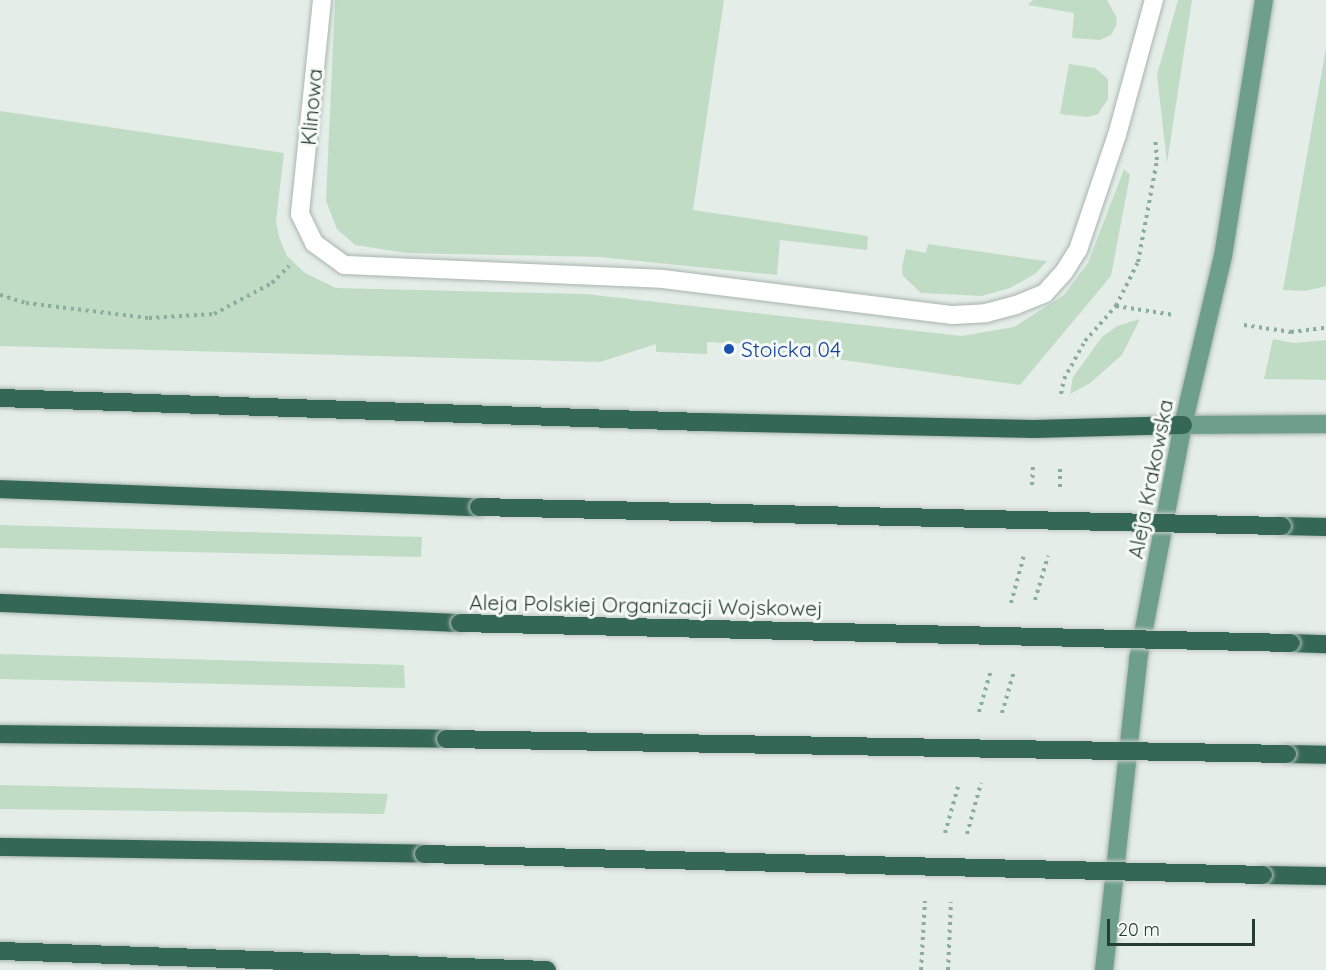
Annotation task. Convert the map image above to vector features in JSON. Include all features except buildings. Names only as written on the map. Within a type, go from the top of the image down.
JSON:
[{"type":"highway","points":[[0,398],[715,422],[1034,429],[1183,425]]},
{"type":"highway","points":[[0,489],[479,507],[1326,527]]},
{"type":"highway","name":"Aleja Polskiej Organizacji Wojskowej","points":[[0,603],[460,623],[1326,644]]},
{"type":"highway","points":[[0,734],[446,739],[1326,755]]},
{"type":"highway","points":[[0,847],[424,854],[1326,876]]},
{"type":"highway","points":[[0,951],[547,970]]},
{"type":"main road","name":"Aleja Krakowska","points":[[1104,970],[1138,660],[1183,425],[1223,256],[1264,0]]},
{"type":"main road","points":[[1183,425],[1326,424]]},
{"type":"street","name":"Klinowa","points":[[314,243],[300,214],[322,0]]},
{"type":"street","points":[[314,243],[344,265],[363,268],[663,279],[953,315],[986,313],[1016,305],[1045,292],[1078,250],[1139,64],[1154,0]]},
{"type":"path","points":[[1060,398],[1064,379],[1085,341],[1116,306],[1138,262],[1157,160],[1153,129]]},
{"type":"path","points":[[0,295],[26,303],[148,318],[214,314],[272,283],[314,243]]},
{"type":"path","points":[[1116,306],[1148,311]]},
{"type":"path","points":[[1268,329],[1291,332],[1326,328]]},
{"type":"green space","points":[[335,0],[724,0],[693,210],[868,236],[867,250],[780,240],[777,275],[599,257],[407,253],[355,245],[337,229],[326,201]]},
{"type":"green space","points":[[1033,0],[1107,0],[1117,18],[1116,26],[1111,35],[1100,40],[1072,38],[1074,13],[1028,5]]},
{"type":"green space","points":[[1178,0],[1192,0],[1167,163],[1157,75]]},
{"type":"green space","points":[[1326,48],[1326,286],[1305,291],[1283,290]]},
{"type":"green space","points":[[1069,64],[1095,68],[1108,79],[1108,99],[1098,114],[1088,117],[1060,114]]},
{"type":"green space","points":[[0,111],[284,153],[276,221],[279,237],[287,256],[305,273],[336,288],[585,294],[962,336],[1014,327],[1064,295],[1088,263],[1124,169],[1130,175],[1111,276],[1020,385],[822,357],[751,355],[752,344],[707,342],[707,354],[656,352],[656,344],[600,362],[0,346]]},
{"type":"green space","points":[[928,244],[1047,261],[1035,274],[1010,288],[982,296],[921,293],[903,276],[902,267],[906,249],[926,253]]},
{"type":"green space","points":[[1140,319],[1122,355],[1090,383],[1070,394],[1073,377],[1102,337],[1117,326]]},
{"type":"green space","points":[[1273,339],[1293,343],[1326,340],[1326,380],[1264,379]]},
{"type":"green space","points":[[0,525],[422,537],[421,557],[0,548]]},
{"type":"green space","points":[[0,654],[404,665],[405,688],[0,679]]},
{"type":"green space","points":[[0,785],[388,794],[384,814],[0,809]]},
{"type":"place","name":"Stoicka 04","points":[[729,349]]}]
